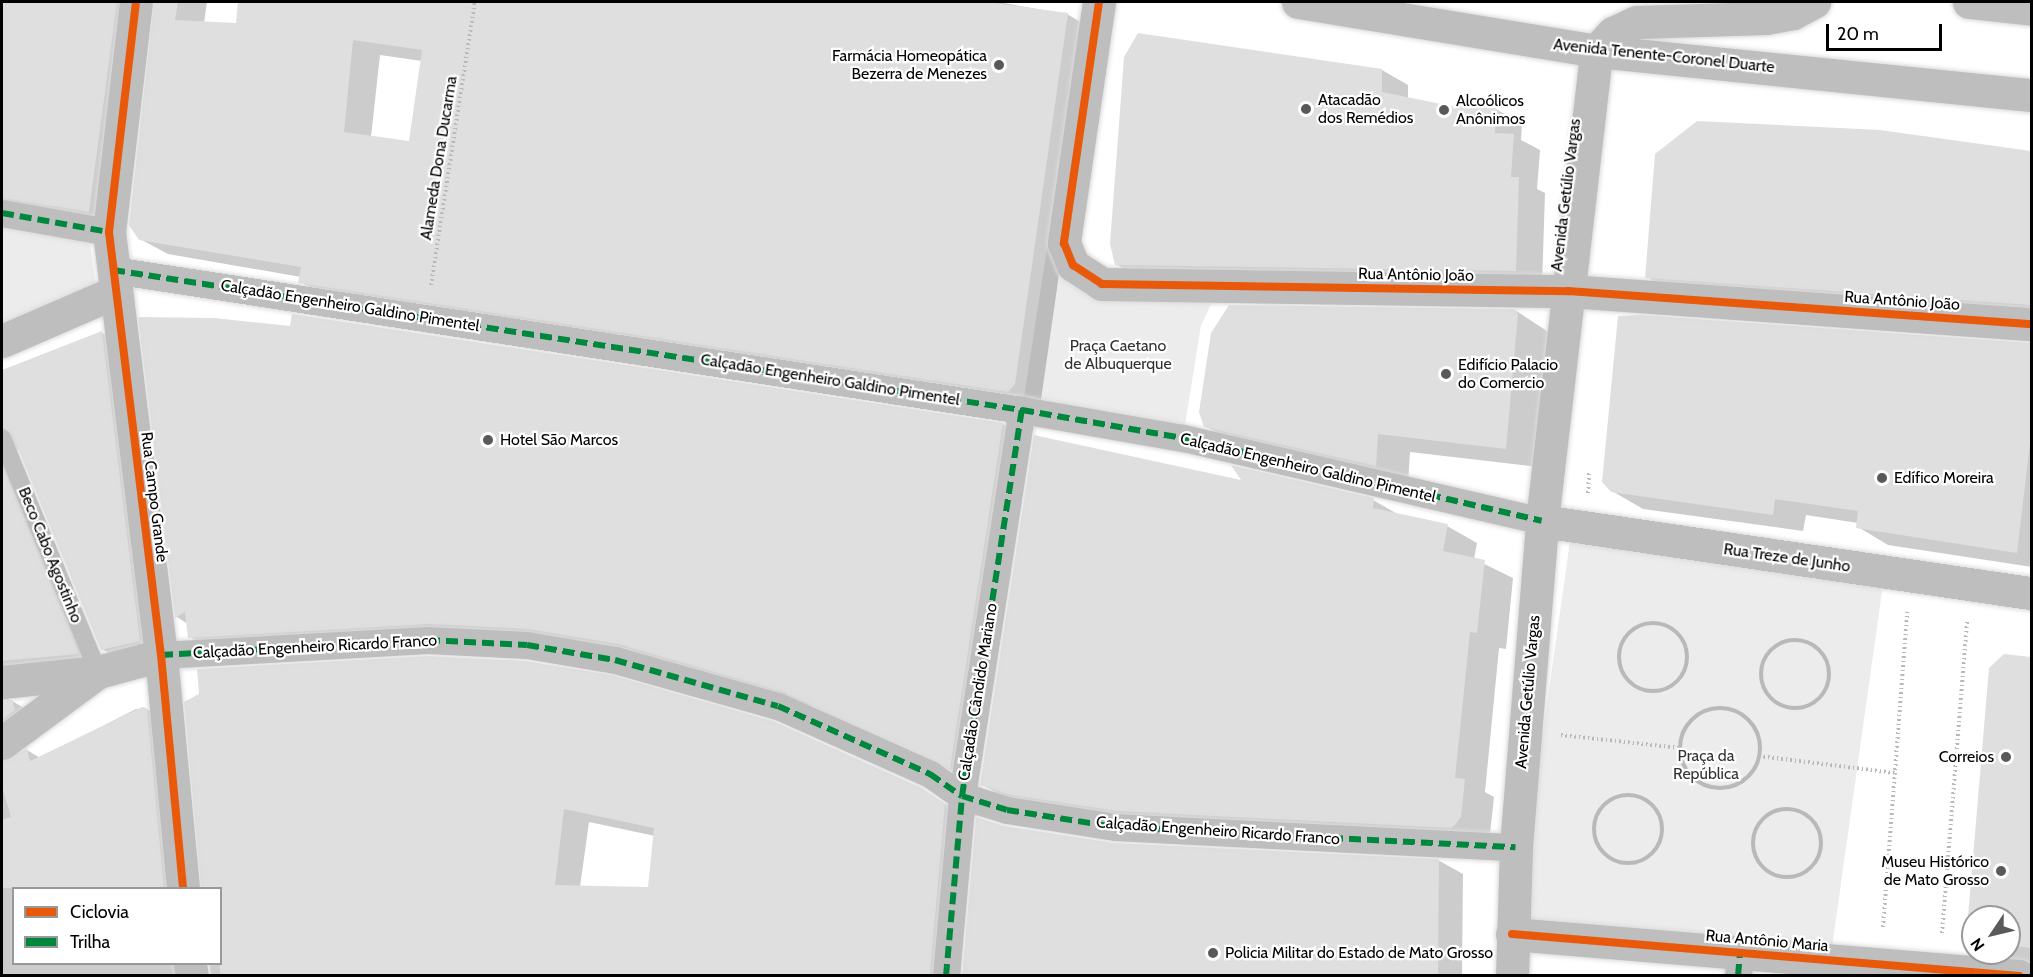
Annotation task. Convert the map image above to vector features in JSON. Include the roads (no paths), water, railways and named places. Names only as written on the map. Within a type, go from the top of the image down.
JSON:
[{"type":"street","name":"Rua Campo Grande","points":[[136,2],[109,232],[113,282],[161,655],[183,887]]},
{"type":"street","name":"Rua Antônio João","points":[[1099,2],[1064,243],[1066,255],[1080,272],[1102,284],[1568,291],[2031,324]]},
{"type":"street","name":"Avenida Tenente-Coronel Duarte","points":[[1298,2],[1596,51],[2031,95]]},
{"type":"street","points":[[1596,51],[1613,33],[1637,22],[1766,18],[1793,13],[1814,2]]},
{"type":"street","points":[[1970,2],[2031,9]]},
{"type":"street","name":"Avenida Getúlio Vargas","points":[[1512,975],[1516,847],[1542,521],[1596,51]]},
{"type":"street","points":[[2,213],[109,232]]},
{"type":"street","points":[[2,341],[113,282]]},
{"type":"street","name":"Calçadão Engenheiro Galdino Pimentel","points":[[113,282],[426,318],[1022,410],[1183,438],[1542,521]]},
{"type":"street","name":"Calçadão Cândido Mariano","points":[[946,975],[962,796],[1022,410]]},
{"type":"street","name":"Rua Treze de Junho","points":[[1542,521],[2031,593]]},
{"type":"street","name":"Calçadão Engenheiro Ricardo Franco","points":[[161,655],[428,640],[526,645],[615,660],[778,706],[930,774],[962,796],[1007,810],[1115,827],[1516,847]]},
{"type":"street","points":[[2,682],[98,672],[161,655]]},
{"type":"street","points":[[2,743],[98,672]]},
{"type":"street","name":"Rua Antônio Maria","points":[[1512,934],[1741,968],[2019,975]]},
{"type":"lane","name":"Beco Cabo Agostinho","points":[[2,438],[98,672]]},
{"type":"place","name":"Farmácia Homeopática Bezerra de Menezes","points":[[999,65]]},
{"type":"place","name":"Atacadão dos Remédios","points":[[1306,109]]},
{"type":"place","name":"Alcoólicos Anônimos","points":[[1444,110]]},
{"type":"place","name":"Edifício Palacio do Comercio","points":[[1446,374]]},
{"type":"place","name":"Hotel São Marcos","points":[[488,440]]},
{"type":"place","name":"Edífico Moreira","points":[[1882,478]]},
{"type":"place","name":"Correios","points":[[2006,757]]},
{"type":"place","name":"Museu Histórico de Mato Grosso","points":[[2001,871]]},
{"type":"place","name":"Policia Militar do Estado de Mato Grosso","points":[[1213,953]]},
{"type":"park label","name":"Praça Caetano de Albuquerque","points":[[1118,355]]},
{"type":"park label","name":"Praça da República","points":[[1706,765]]}]
